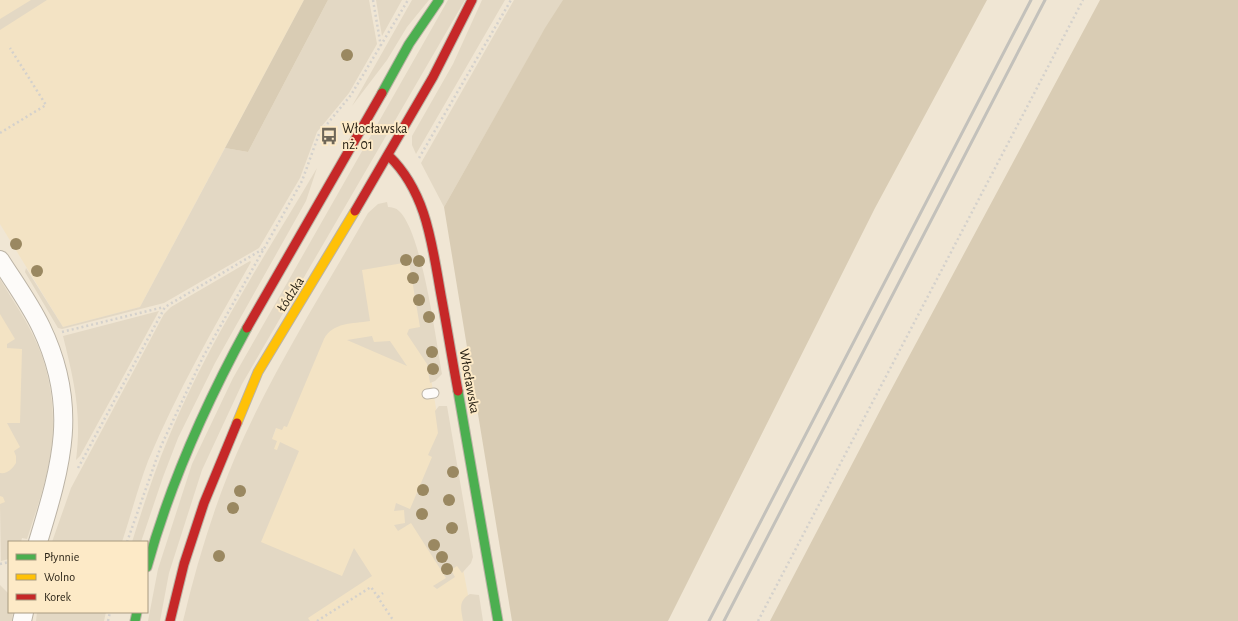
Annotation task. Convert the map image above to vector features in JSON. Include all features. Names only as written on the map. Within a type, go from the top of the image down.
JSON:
[{"type":"main road","name":"Łódzka","points":[[148,564],[167,502],[180,467],[222,374],[409,44],[439,0]]},
{"type":"main road","name":"Łódzka","points":[[170,621],[184,564],[204,503],[258,372],[389,156],[433,77],[472,0]]},
{"type":"main road","name":"Włocławska","points":[[389,156],[408,177],[421,202],[430,231],[498,621]]},
{"type":"street","points":[[0,260],[40,326],[51,352],[61,391],[64,431],[61,458],[38,541]]},
{"type":"path","points":[[373,0],[381,47]]},
{"type":"path","points":[[408,177],[511,0]]},
{"type":"path","points":[[758,621],[1083,0]]},
{"type":"path","points":[[0,133],[46,105],[10,48]]},
{"type":"path","points":[[58,333],[165,307],[264,249]]},
{"type":"path","points":[[76,472],[165,307]]},
{"type":"path","points":[[317,621],[371,586],[393,620]]},
{"type":"path","points":[[378,597],[383,593]]},
{"type":"shaded area","points":[[0,0],[304,0],[140,307],[63,327],[0,224]]},
{"type":"shaded area","points":[[31,0],[47,0],[0,30],[0,19]]},
{"type":"shaded area","points":[[304,0],[328,0],[248,152],[225,148]]},
{"type":"shaded area","points":[[328,0],[369,0],[377,44],[349,93],[317,132],[300,178],[259,248],[164,303],[62,329],[58,328],[25,272],[26,268],[63,327],[140,307],[225,148],[248,152]]},
{"type":"shaded area","points":[[376,0],[402,0],[382,36]]},
{"type":"shaded area","points":[[412,0],[429,0],[407,27],[387,60],[352,106]]},
{"type":"shaded area","points":[[448,0],[465,0],[242,384],[202,470],[169,573],[160,621],[148,621],[158,569],[192,464],[233,378]]},
{"type":"shaded area","points":[[482,0],[505,0],[416,154],[412,145],[412,136],[453,64]]},
{"type":"shaded area","points":[[514,0],[564,0],[542,34],[444,207],[421,163]]},
{"type":"shaded area","points":[[563,0],[987,0],[875,208],[668,621],[512,621],[444,207],[545,28]]},
{"type":"shaded area","points":[[1100,0],[1238,0],[1238,621],[770,621],[884,403]]},
{"type":"shaded area","points":[[317,168],[306,201],[215,363],[178,438],[141,541],[132,541],[163,451],[183,404],[200,369],[257,267]]},
{"type":"shaded area","points":[[387,202],[388,207],[399,211],[407,223],[415,241],[427,288],[442,374],[435,381],[430,383],[427,364],[407,334],[409,329],[420,327],[409,262],[362,270],[370,321],[344,325],[332,329],[328,333],[324,339],[287,427],[284,426],[282,430],[276,428],[272,439],[277,441],[274,449],[277,450],[280,442],[299,451],[261,542],[342,576],[354,548],[372,576],[308,618],[310,621],[183,621],[195,574],[225,482],[258,408],[303,324],[368,213],[378,204]]},
{"type":"shaded area","points":[[366,245],[410,254],[473,621],[217,621],[235,529],[294,385]]},
{"type":"shaded area","points":[[250,261],[251,262],[196,360],[159,435],[144,471],[122,541],[52,541],[71,488],[164,314],[171,307]]},
{"type":"shaded area","points":[[0,279],[25,320],[38,346],[50,388],[53,419],[53,434],[47,473],[27,539],[22,538],[21,541],[8,541],[8,559],[1,561],[0,504],[5,502],[3,497],[0,496],[0,473],[10,471],[16,463],[14,451],[20,447],[7,423],[20,423],[22,349],[7,348],[7,344],[15,339],[0,314]]},
{"type":"shaded area","points":[[0,287],[26,332],[24,464],[0,512]]},
{"type":"shaded area","points":[[159,311],[80,456],[76,460],[78,427],[76,397],[63,336]]},
{"type":"shaded area","points":[[372,336],[374,342],[390,341],[407,366],[347,340]]},
{"type":"shaded area","points":[[439,406],[447,406],[473,557],[471,563],[462,573],[457,566],[451,570],[455,577],[437,589],[433,586],[446,578],[411,523],[398,531],[394,525],[405,523],[404,510],[394,511],[396,503],[410,509],[432,457],[428,455],[438,433],[435,411]]},
{"type":"shaded area","points":[[0,585],[8,593],[8,613],[13,613],[12,621],[0,621]]},
{"type":"shaded area","points":[[470,594],[479,595],[483,621],[463,621],[461,609],[462,602]]},
{"type":"shaded area","points":[[37,613],[106,613],[104,621],[36,621]]},
{"type":"railway","points":[[709,621],[1031,0]]},
{"type":"railway","points":[[724,621],[1045,0]]},
{"type":"traffic: fast","points":[[382,93],[409,44],[439,0]]},
{"type":"traffic: fast","points":[[148,564],[166,505],[190,445],[217,386],[247,328]]},
{"type":"traffic: fast","points":[[458,391],[498,621]]},
{"type":"traffic: fast","points":[[135,621],[137,613]]},
{"type":"traffic: slow","points":[[237,423],[258,372],[355,211]]},
{"type":"traffic: jam","points":[[355,211],[433,77],[472,0]]},
{"type":"traffic: jam","points":[[247,328],[382,93]]},
{"type":"traffic: jam","points":[[389,156],[412,186],[426,221],[431,239],[458,391]]},
{"type":"traffic: jam","points":[[170,621],[184,564],[204,503],[237,423]]},
{"type":"place","name":"Włocławska nż. 01","points":[[329,136]]}]
